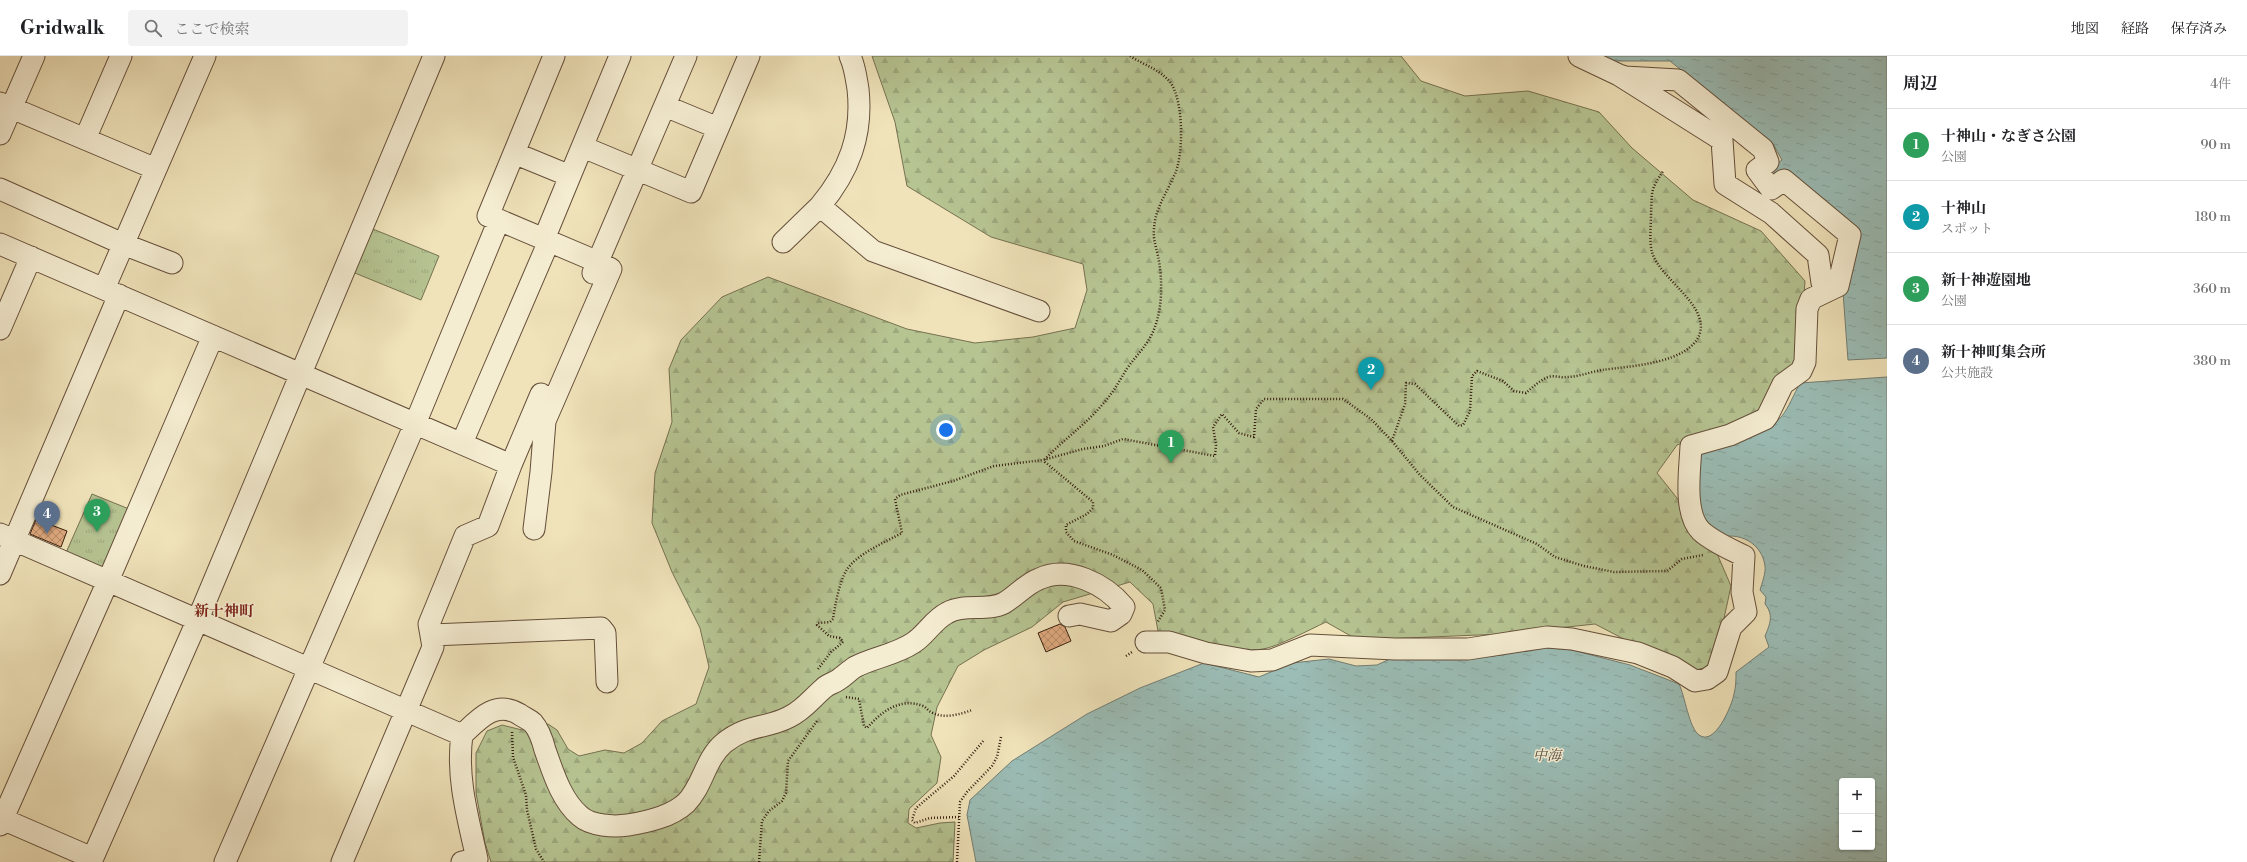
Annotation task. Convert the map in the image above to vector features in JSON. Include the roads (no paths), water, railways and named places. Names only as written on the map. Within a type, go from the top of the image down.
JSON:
[{"type":"street","points":[[0,134],[6,105],[34,56]]},
{"type":"street","points":[[85,138],[121,56]]},
{"type":"street","points":[[0,574],[8,537],[112,292],[123,244],[205,56]]},
{"type":"street","points":[[213,336],[108,581],[1,821],[91,860],[198,619],[434,56]]},
{"type":"street","points":[[534,529],[542,472],[545,421],[611,269],[598,262],[488,216],[554,56]]},
{"type":"street","points":[[462,443],[620,56]]},
{"type":"street","points":[[342,862],[433,647],[429,624],[465,536],[488,526],[511,465],[686,56]]},
{"type":"street","points":[[582,147],[691,192],[749,56]]},
{"type":"street","points":[[783,242],[820,206],[836,187],[848,164],[860,120],[855,67],[850,56]]},
{"type":"street","points":[[1579,56],[1619,74],[1722,140],[1725,184],[1771,213],[1818,255],[1822,283]]},
{"type":"street","points":[[1146,642],[1169,642],[1206,653],[1251,661],[1272,660],[1310,646],[1395,649],[1468,649],[1547,637],[1572,639],[1638,652],[1673,667],[1695,681],[1707,679],[1717,672],[1731,627],[1746,612],[1742,592],[1744,556],[1722,546],[1700,530],[1689,506],[1691,446],[1730,435],[1765,419],[1783,384],[1800,372],[1805,362],[1807,309],[1811,299],[1838,286],[1850,235],[1784,180],[1771,189],[1757,170],[1768,162],[1763,150],[1678,80],[1625,78],[1619,74]]},
{"type":"street","points":[[6,105],[156,169]]},
{"type":"street","points":[[665,106],[718,128]]},
{"type":"street","points":[[514,153],[570,176]]},
{"type":"street","points":[[0,189],[123,244],[172,263]]},
{"type":"street","points":[[820,206],[873,251],[1039,311]]},
{"type":"street","points":[[225,862],[415,424],[499,220]]},
{"type":"street","points":[[0,244],[511,465]]},
{"type":"street","points":[[0,329],[31,257]]},
{"type":"street","points":[[8,537],[198,619],[406,712],[462,735]]},
{"type":"street","points":[[462,862],[477,859],[465,811],[460,764],[462,735],[480,717],[493,710],[503,708],[513,711],[534,724],[542,740],[560,788],[581,817],[599,824],[624,825],[644,822],[671,813],[686,803],[699,786],[712,757],[722,745],[738,733],[788,718],[809,704],[825,686],[840,679],[854,668],[902,650],[915,642],[936,620],[948,612],[1003,604],[1038,579],[1055,574],[1076,576],[1100,586],[1114,595],[1124,607],[1121,614],[1111,621],[1080,614],[1069,616]]},
{"type":"street","points":[[432,635],[601,628],[605,633],[607,682]]},
{"type":"water","points":[[1604,56],[1887,56],[1887,358],[1848,360],[1843,292],[1859,234],[1777,176],[1771,169],[1782,160],[1773,144],[1670,61],[1612,61]]},
{"type":"water","name":"中海","points":[[1887,377],[1887,862],[976,862],[967,815],[970,800],[1012,761],[1087,714],[1140,688],[1204,663],[1259,677],[1292,663],[1329,659],[1356,666],[1377,665],[1394,657],[1465,659],[1502,655],[1539,647],[1572,650],[1630,665],[1679,684],[1692,726],[1699,735],[1705,737],[1711,735],[1722,723],[1730,707],[1735,689],[1736,672],[1769,647],[1765,636],[1770,624],[1770,612],[1765,604],[1766,597],[1760,590],[1764,578],[1765,566],[1759,551],[1754,545],[1741,538],[1726,536],[1718,538],[1703,529],[1695,454],[1742,441],[1766,429],[1782,416],[1800,383]]},
{"type":"place","name":"十神山","points":[[1371,390]]},
{"type":"place","name":"十神山・なぎさ公園","points":[[1171,463]]},
{"type":"place","name":"新十神遊園地","points":[[97,532]]},
{"type":"place","name":"新十神町集会所","points":[[47,534]]},
{"type":"district","name":"新十神町","points":[[224,611]]}]
